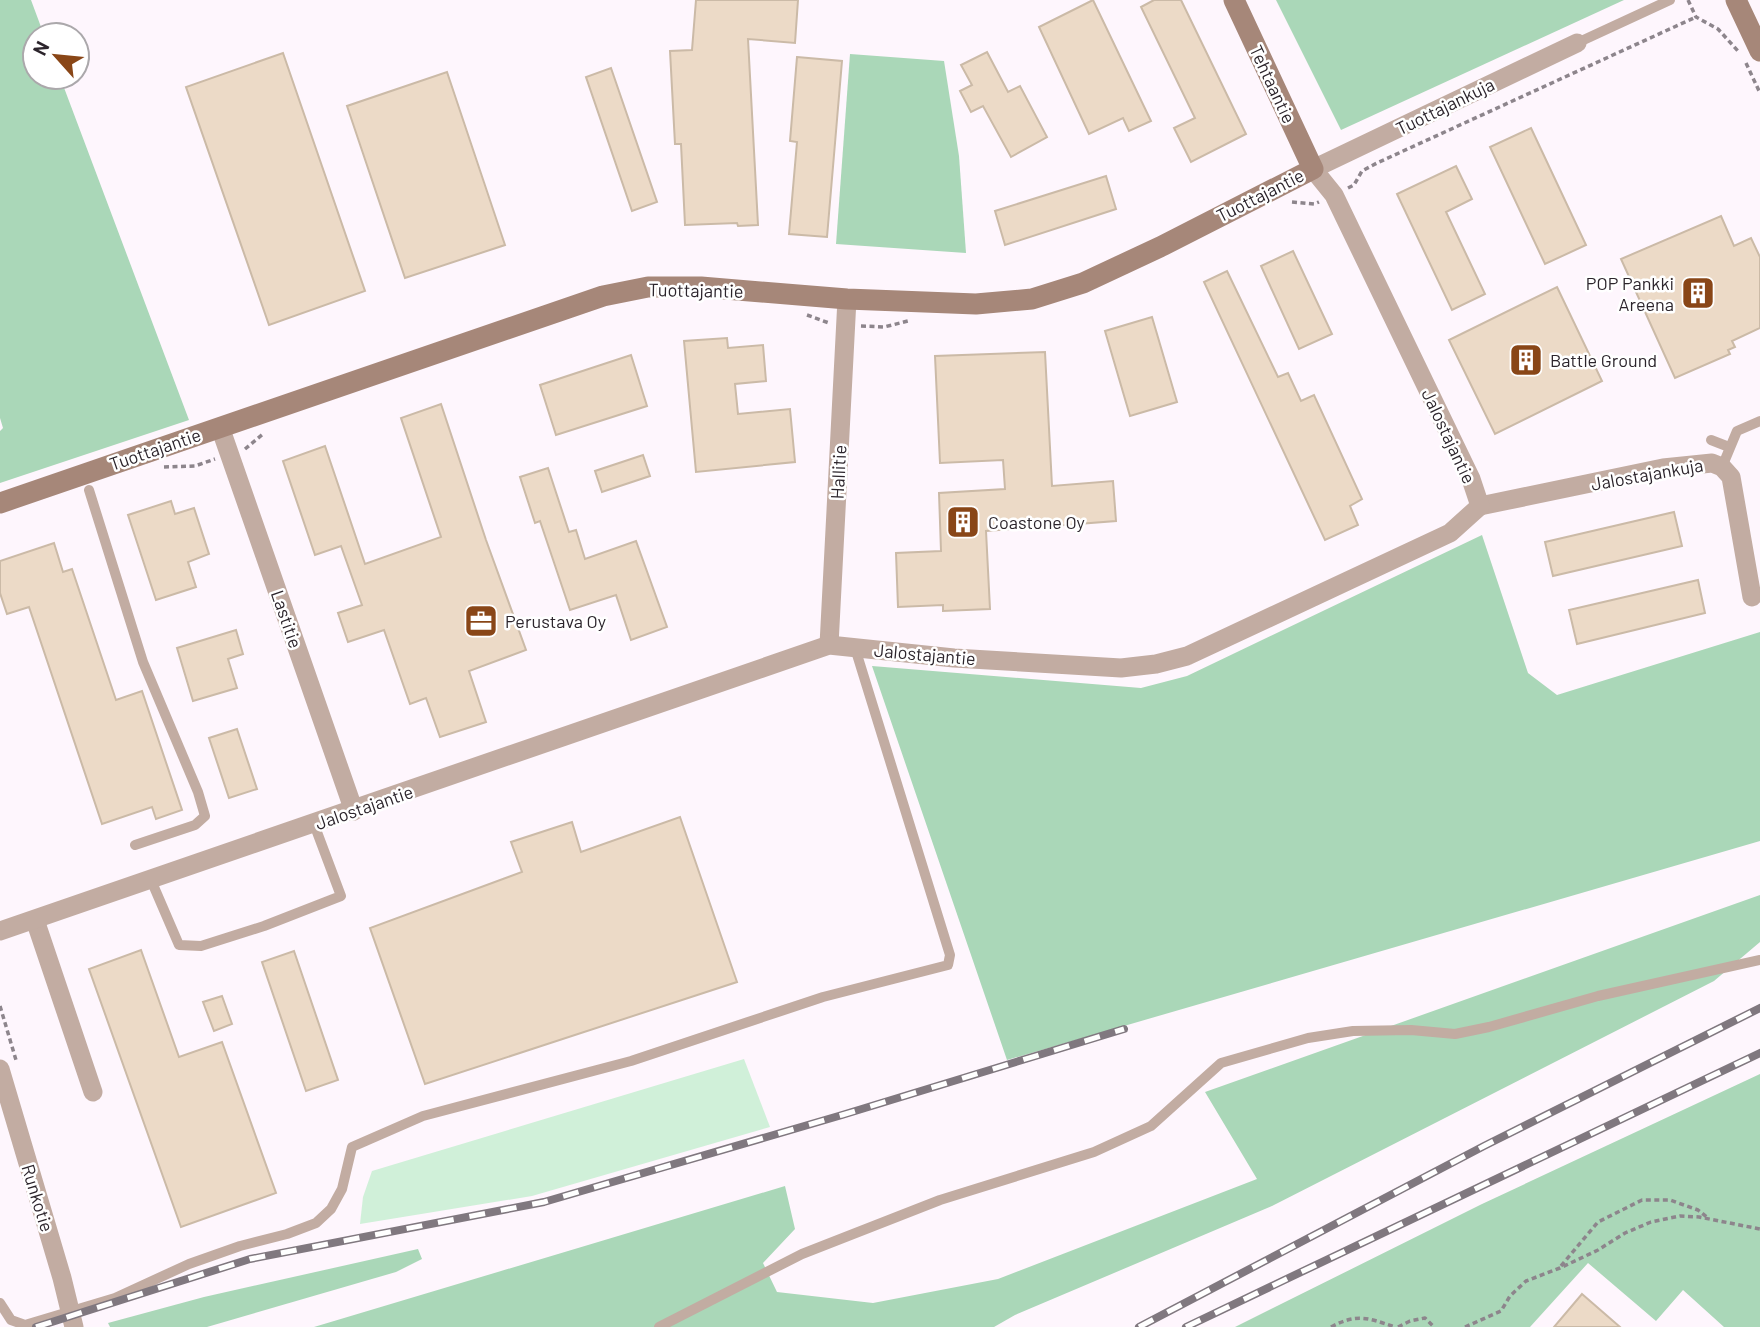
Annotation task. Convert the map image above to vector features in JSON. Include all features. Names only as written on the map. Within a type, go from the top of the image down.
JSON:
[{"type":"street","name":"Tehtaantie","points":[[1234,0],[1313,169]]},
{"type":"street","points":[[1736,0],[1760,51]]},
{"type":"street","name":"Tuottajankuja","points":[[1313,169],[1577,43]]},
{"type":"street","name":"Tuottajantie","points":[[0,503],[614,294],[648,287],[702,287],[847,299],[976,304],[1032,299],[1083,283],[1313,169]]},
{"type":"street","name":"Jalostajantie","points":[[0,931],[354,811],[828,645],[954,658],[1107,667],[1156,664],[1187,656],[1450,533],[1480,506],[1471,479],[1334,195],[1313,169]]},
{"type":"street","name":"Hallitie","points":[[828,645],[847,299]]},
{"type":"street","name":"Lastitie","points":[[220,427],[354,811]]},
{"type":"street","name":"Jalostajankuja","points":[[1480,506],[1663,468],[1712,463],[1722,467],[1731,477],[1752,597]]},
{"type":"street","points":[[34,920],[93,1092]]},
{"type":"street","name":"Runkotie","points":[[0,1069],[74,1327]]},
{"type":"lane","points":[[1577,43],[1670,0]]},
{"type":"lane","points":[[1722,467],[1737,431],[1760,421]]},
{"type":"lane","points":[[1711,440],[1729,447]]},
{"type":"lane","points":[[89,490],[143,662],[198,792],[205,816],[195,825],[135,845]]},
{"type":"lane","points":[[0,1303],[11,1320],[25,1325],[115,1298],[189,1264],[316,1223],[331,1209],[342,1189],[352,1147],[423,1116],[631,1061],[823,996],[948,965],[950,955],[855,648]]},
{"type":"lane","points":[[151,880],[179,945],[201,946],[264,926],[341,896],[314,824]]},
{"type":"lane","points":[[659,1327],[802,1254],[940,1200],[1094,1152],[1151,1126],[1221,1063],[1308,1038],[1353,1031],[1466,1032],[1598,996],[1760,960]]},
{"type":"path","points":[[1688,0],[1696,17],[1718,29],[1743,57],[1760,93]]},
{"type":"path","points":[[1560,1268],[1598,1222],[1642,1200],[1670,1200],[1698,1210],[1710,1220]]},
{"type":"path","points":[[1465,1327],[1501,1311],[1510,1296],[1526,1281],[1560,1268],[1651,1222],[1680,1216],[1760,1229]]},
{"type":"path","points":[[1331,1327],[1347,1318],[1370,1318],[1397,1327],[1425,1318],[1434,1327]]},
{"type":"green space","points":[[0,0],[31,0],[39,21],[21,21],[21,91],[65,91],[189,420],[0,483],[0,431],[3,428],[0,418]]},
{"type":"green space","points":[[1276,0],[1624,0],[1341,130]]},
{"type":"green space","points":[[850,54],[944,61],[959,156],[966,253],[836,244]]},
{"type":"green space","points":[[1482,535],[1528,673],[1557,695],[1760,632],[1760,841],[1007,1060],[872,666],[1141,688],[1187,676]]},
{"type":"green space","points":[[1760,895],[1760,942],[1714,981],[1272,1206],[1015,1315],[994,1327],[314,1327],[785,1186],[795,1229],[763,1263],[777,1292],[873,1303],[998,1279],[1257,1179],[1205,1092]]},
{"type":"green space","points":[[744,1059],[770,1127],[532,1196],[360,1224],[363,1197],[372,1171]]},
{"type":"green space","points":[[1760,1074],[1760,1327],[1724,1327],[1683,1290],[1656,1321],[1588,1263],[1530,1327],[1235,1327],[1482,1204]]},
{"type":"green space","points":[[418,1249],[422,1259],[396,1272],[207,1327],[110,1327],[108,1323],[204,1297]]},
{"type":"building","points":[[696,0],[798,0],[795,43],[748,39],[758,225],[685,225],[681,144],[675,144],[670,51],[692,50]]},
{"type":"building","points":[[1093,0],[1151,121],[1129,131],[1123,118],[1089,134],[1039,27]]},
{"type":"building","points":[[1154,0],[1181,0],[1246,134],[1191,162],[1174,128],[1195,118],[1141,7]]},
{"type":"building","points":[[987,52],[1008,92],[1020,86],[1047,137],[1011,157],[983,106],[971,112],[960,91],[972,85],[961,65]]},
{"type":"building","points":[[283,53],[365,291],[269,325],[186,87]]},
{"type":"building","points":[[797,57],[842,61],[827,237],[789,234],[797,142],[790,141]]},
{"type":"building","points":[[611,68],[657,202],[632,211],[586,77]]},
{"type":"building","points":[[447,72],[505,245],[405,278],[347,106]]},
{"type":"building","points":[[1531,128],[1586,245],[1545,264],[1490,147]]},
{"type":"building","points":[[1456,166],[1472,199],[1446,212],[1485,294],[1452,310],[1397,194]]},
{"type":"building","points":[[1106,176],[1116,209],[1005,245],[995,211]]},
{"type":"building","name":"POP Pankki Areena","points":[[1721,216],[1734,246],[1751,238],[1760,257],[1760,328],[1732,341],[1735,347],[1728,350],[1730,354],[1675,378],[1621,259]]},
{"type":"building","points":[[1293,251],[1332,334],[1299,349],[1261,266]]},
{"type":"building","points":[[1227,271],[1278,377],[1288,373],[1301,401],[1314,395],[1362,499],[1350,506],[1358,525],[1325,540],[1204,282]]},
{"type":"building","name":"Battle Ground","points":[[1557,287],[1602,381],[1495,434],[1449,340]]},
{"type":"building","points":[[1152,317],[1177,402],[1130,416],[1105,331]]},
{"type":"building","points":[[727,338],[728,348],[763,345],[766,381],[735,384],[738,414],[790,409],[795,462],[696,472],[684,341]]},
{"type":"building","points":[[1045,352],[1052,486],[1113,481],[1116,521],[986,531],[990,609],[943,611],[943,605],[898,607],[896,553],[941,551],[939,493],[1005,489],[1003,460],[940,463],[935,356]]},
{"type":"building","points":[[631,355],[647,406],[556,435],[540,385]]},
{"type":"building","points":[[441,404],[526,650],[469,671],[486,722],[440,737],[426,698],[410,704],[384,630],[348,642],[338,613],[362,605],[341,546],[315,555],[283,461],[325,446],[365,564],[441,537],[401,418]]},
{"type":"building","points":[[643,455],[650,476],[602,492],[595,471]]},
{"type":"building","points":[[548,468],[569,532],[576,530],[585,559],[636,541],[667,627],[631,640],[616,595],[570,610],[540,521],[535,523],[520,477]]},
{"type":"building","points":[[171,501],[175,514],[194,508],[209,554],[188,562],[196,587],[156,600],[128,515]]},
{"type":"building","points":[[1674,512],[1682,546],[1553,576],[1545,542]]},
{"type":"building","points":[[54,543],[63,572],[72,569],[116,700],[142,691],[182,810],[156,819],[152,807],[102,824],[29,607],[7,614],[0,593],[0,561]]},
{"type":"building","points":[[1698,580],[1705,613],[1577,644],[1569,610]]},
{"type":"building","points":[[236,630],[243,654],[228,659],[237,688],[193,701],[177,648]]},
{"type":"building","points":[[237,729],[257,789],[229,798],[209,738]]},
{"type":"building","points":[[680,817],[737,982],[425,1084],[370,928],[522,872],[511,842],[572,822],[581,852]]},
{"type":"building","points":[[141,950],[179,1057],[222,1042],[276,1193],[181,1227],[89,969]]},
{"type":"building","points":[[294,951],[338,1080],[306,1091],[262,962]]},
{"type":"building","points":[[222,996],[232,1024],[214,1031],[203,1002]]},
{"type":"building","points":[[1582,1294],[1620,1327],[1554,1327]]},
{"type":"railway","points":[[1139,1327],[1484,1146],[1760,1008]]},
{"type":"railway","points":[[36,1327],[250,1259],[544,1202],[1124,1029]]},
{"type":"railway","points":[[1186,1327],[1760,1053]]},
{"type":"place","name":"POP Pankki Areena","points":[[1698,293]]},
{"type":"place","name":"Battle Ground","points":[[1526,360]]},
{"type":"place","name":"Coastone Oy","points":[[963,522]]},
{"type":"place","name":"Perustava Oy","points":[[481,621]]}]
